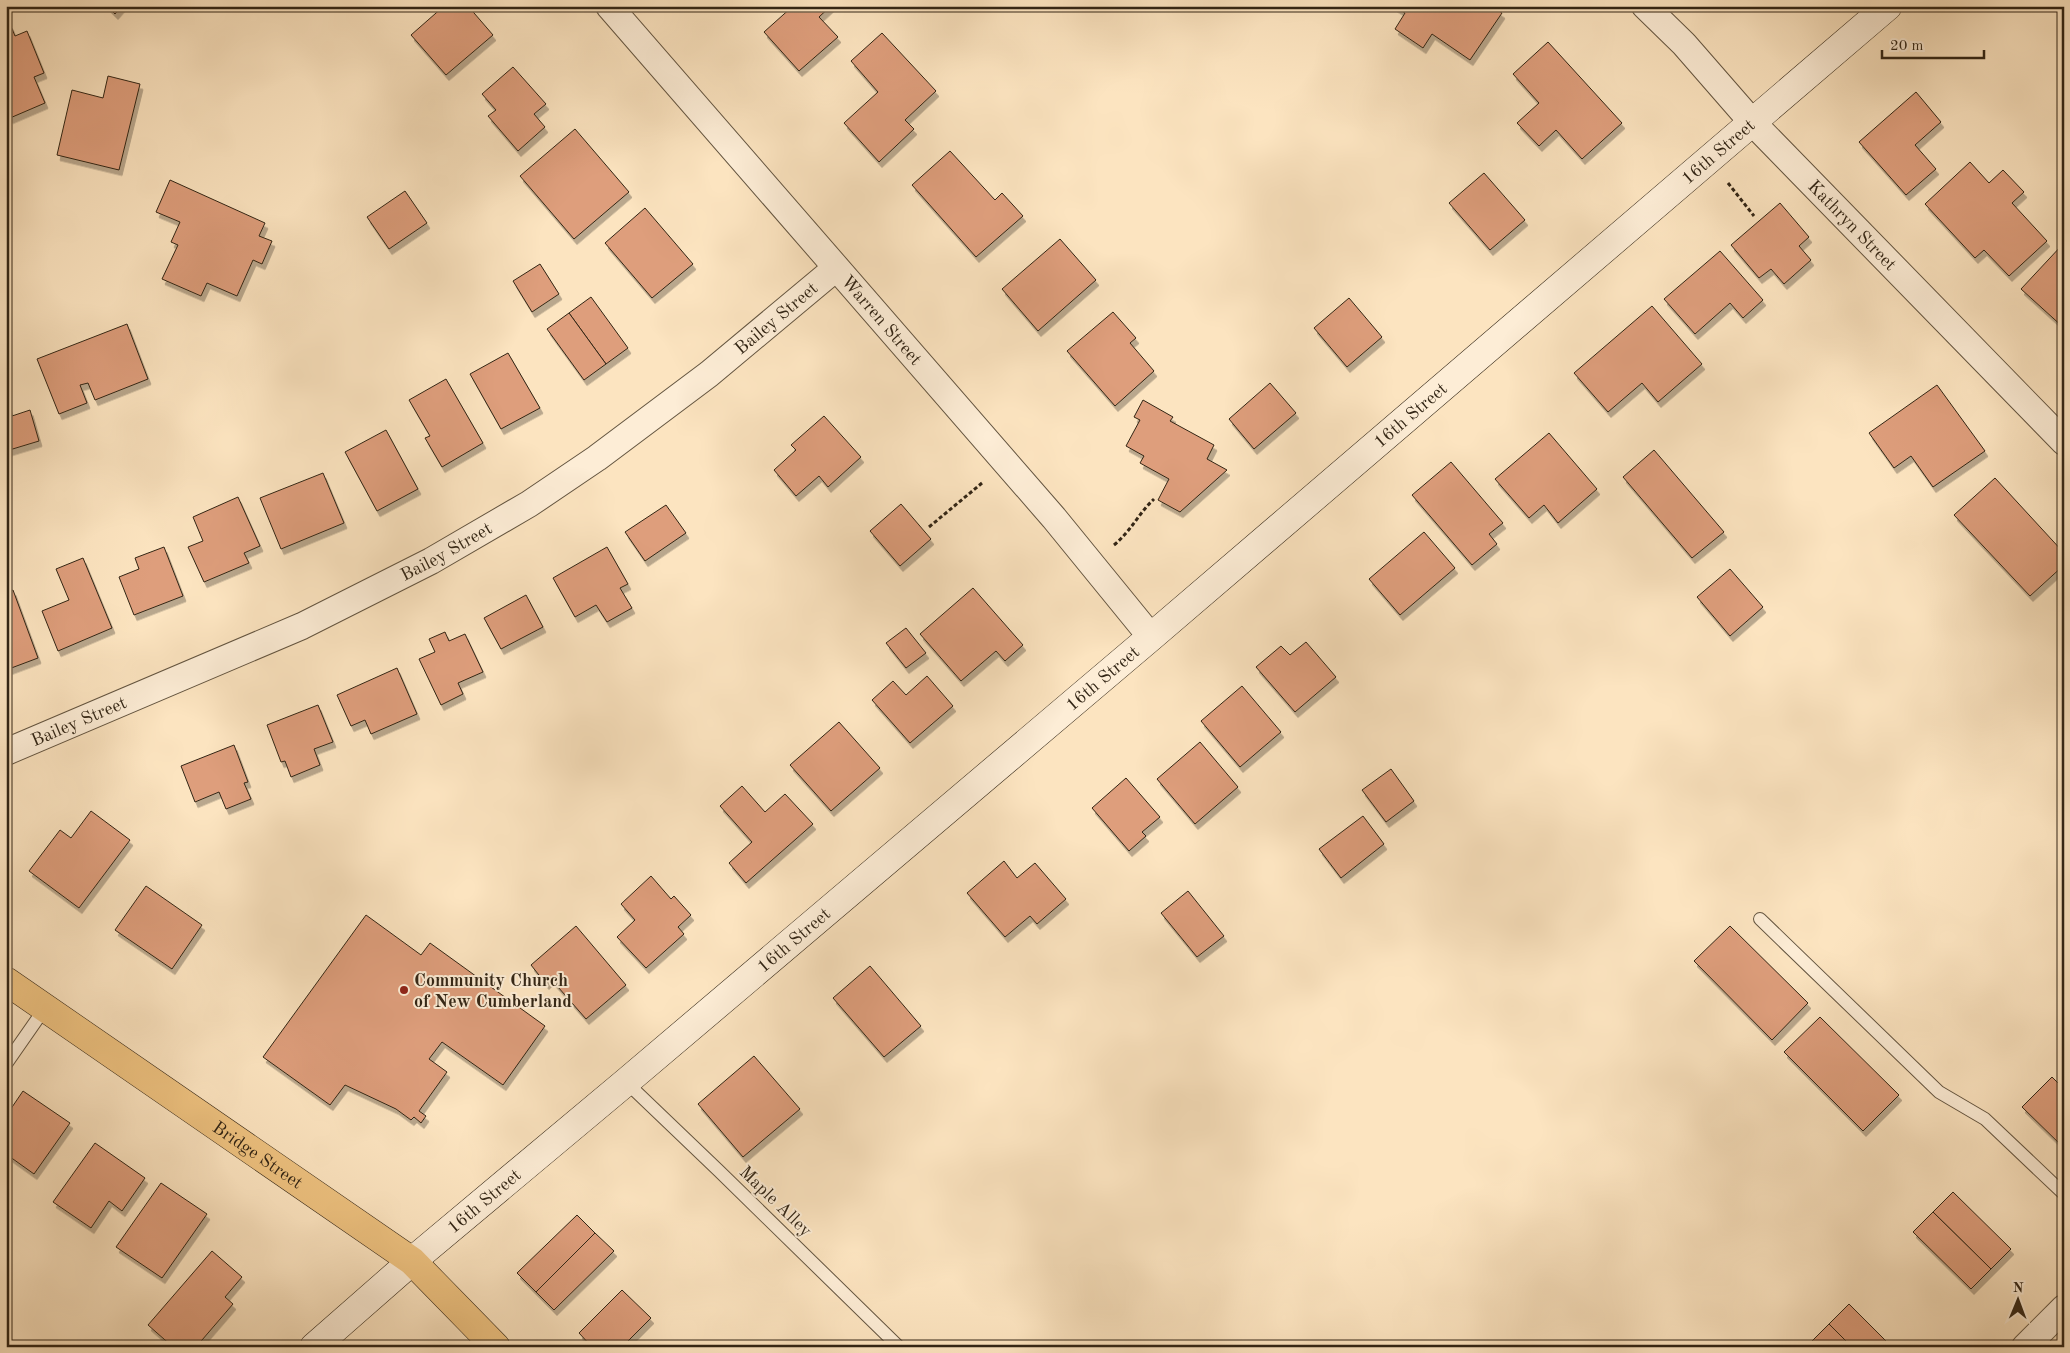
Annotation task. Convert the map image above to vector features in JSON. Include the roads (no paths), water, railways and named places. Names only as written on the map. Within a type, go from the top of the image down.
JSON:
[{"type":"main road","name":"Bridge Street","points":[[6,981],[412,1261],[496,1347]]},
{"type":"street","name":"Warren Street","points":[[609,6],[1006,463],[1151,637]]},
{"type":"street","name":"Kathryn Street","points":[[1645,6],[1684,44],[1752,122],[2064,442]]},
{"type":"street","name":"16th Street","points":[[314,1347],[412,1261],[1151,637],[1888,6]]},
{"type":"street","name":"Bailey Street","points":[[6,752],[302,626],[431,561],[488,528],[529,504],[597,458],[714,370],[836,268]]},
{"type":"street","points":[[2025,1347],[2064,1308]]},
{"type":"lane","points":[[1760,919],[1939,1092],[1985,1119],[2064,1194]]},
{"type":"lane","points":[[6,1064],[45,1008]]},
{"type":"lane","name":"Maple Alley","points":[[626,1082],[899,1347]]},
{"type":"place","name":"Community Church of New Cumberland","points":[[404,990]]}]
